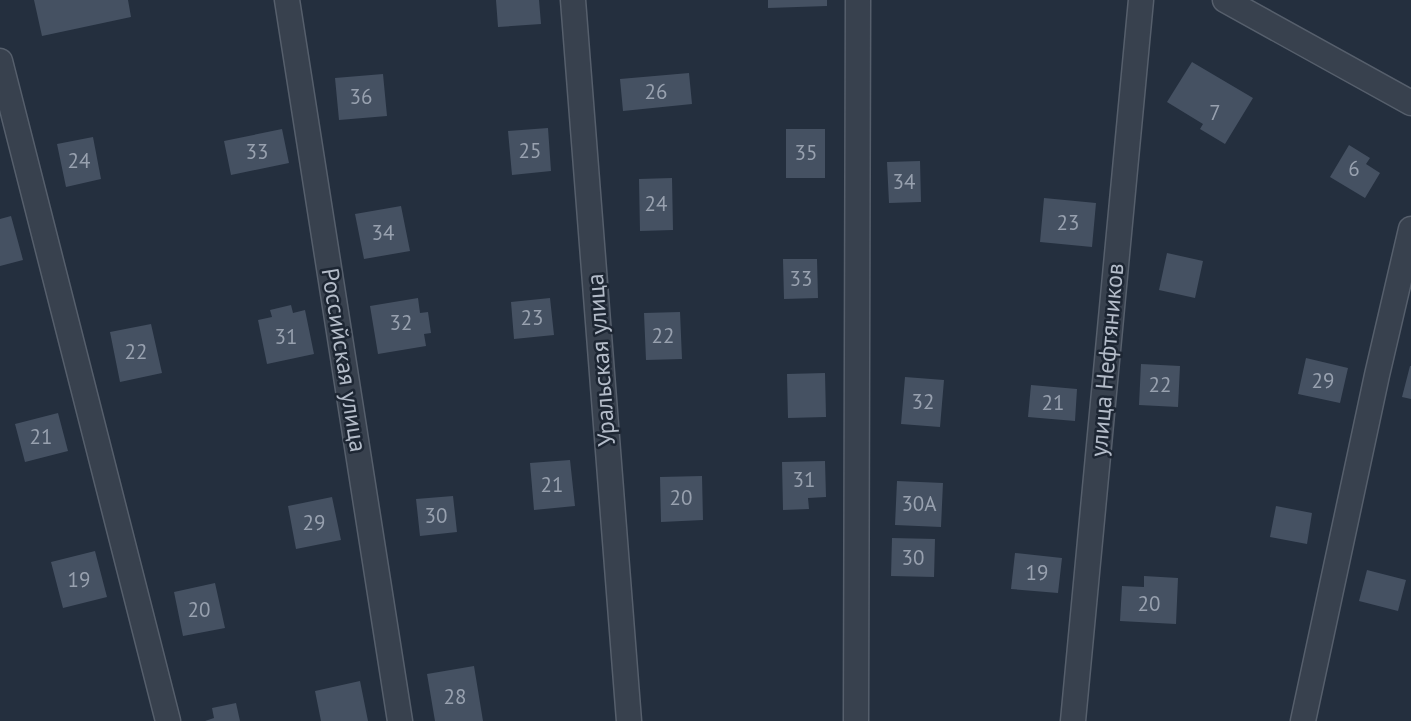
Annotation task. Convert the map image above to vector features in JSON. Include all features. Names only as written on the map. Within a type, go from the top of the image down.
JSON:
[{"type":"street","name":"Российская улица","points":[[287,0],[400,721]]},
{"type":"street","name":"Уральская улица","points":[[573,0],[629,721]]},
{"type":"street","points":[[856,721],[858,0]]},
{"type":"street","name":"улица Нефтяников","points":[[1073,721],[1141,0]]},
{"type":"street","points":[[1225,0],[1411,103]]},
{"type":"street","points":[[0,61],[169,721]]},
{"type":"street","points":[[1303,721],[1411,229]]},
{"type":"building","points":[[34,0],[128,0],[131,17],[42,36]]},
{"type":"building","points":[[496,0],[539,0],[541,24],[498,27]]},
{"type":"building","points":[[768,0],[827,0],[827,6],[768,8]]},
{"type":"building","points":[[1192,62],[1253,98],[1225,144],[1200,129],[1203,124],[1167,102]]},
{"type":"building","points":[[689,73],[692,104],[623,111],[620,79]]},
{"type":"building","points":[[383,74],[387,116],[339,120],[335,78]]},
{"type":"building","points":[[548,128],[551,171],[512,175],[508,131]]},
{"type":"building","points":[[282,129],[289,163],[231,175],[224,141]]},
{"type":"building","points":[[786,129],[825,129],[825,178],[786,178]]},
{"type":"building","points":[[93,137],[101,179],[66,187],[57,144]]},
{"type":"building","points":[[1349,145],[1370,158],[1366,164],[1380,173],[1365,198],[1330,177]]},
{"type":"building","points":[[920,161],[921,202],[889,203],[887,162]]},
{"type":"building","points":[[672,178],[673,230],[640,231],[639,179]]},
{"type":"building","points":[[1044,198],[1096,203],[1092,247],[1040,242]]},
{"type":"building","points":[[401,206],[410,251],[364,259],[355,214]]},
{"type":"building","points":[[11,216],[23,260],[0,266],[0,219]]},
{"type":"building","points":[[1167,253],[1203,261],[1195,298],[1159,290]]},
{"type":"building","points":[[783,259],[817,259],[818,298],[784,299]]},
{"type":"building","points":[[418,298],[420,313],[428,312],[431,333],[424,334],[426,346],[378,354],[370,306]]},
{"type":"building","points":[[550,298],[554,335],[514,339],[511,302]]},
{"type":"building","points":[[291,305],[293,313],[305,310],[314,354],[267,364],[258,320],[272,317],[270,310]]},
{"type":"building","points":[[680,312],[682,359],[646,360],[644,313]]},
{"type":"building","points":[[151,324],[162,373],[120,382],[110,332]]},
{"type":"building","points":[[1306,358],[1348,368],[1340,403],[1298,394]]},
{"type":"building","points":[[1141,364],[1180,366],[1178,407],[1139,405]]},
{"type":"building","points":[[1411,366],[1411,399],[1402,397]]},
{"type":"building","points":[[825,373],[826,417],[788,418],[787,374]]},
{"type":"building","points":[[905,377],[944,380],[940,427],[901,424]]},
{"type":"building","points":[[1031,385],[1077,389],[1075,421],[1028,417]]},
{"type":"building","points":[[58,413],[68,451],[25,462],[15,424]]},
{"type":"building","points":[[570,460],[575,506],[534,510],[530,463]]},
{"type":"building","points":[[825,461],[826,497],[808,498],[809,509],[783,510],[782,462]]},
{"type":"building","points":[[702,476],[703,520],[661,522],[660,477]]},
{"type":"building","points":[[897,481],[943,483],[941,527],[895,525]]},
{"type":"building","points":[[453,496],[457,532],[420,536],[416,499]]},
{"type":"building","points":[[332,497],[341,540],[296,549],[288,506]]},
{"type":"building","points":[[1276,506],[1312,513],[1307,544],[1270,537]]},
{"type":"building","points":[[892,538],[935,539],[934,577],[891,576]]},
{"type":"building","points":[[95,551],[107,597],[63,608],[51,562]]},
{"type":"building","points":[[1015,553],[1062,558],[1058,593],[1011,589]]},
{"type":"building","points":[[1367,570],[1406,580],[1398,611],[1359,601]]},
{"type":"building","points":[[1144,576],[1178,578],[1176,624],[1120,621],[1122,586],[1144,587]]},
{"type":"building","points":[[215,583],[225,628],[183,636],[174,592]]},
{"type":"building","points":[[474,666],[483,721],[435,721],[427,674]]},
{"type":"building","points":[[360,681],[368,721],[321,721],[315,691]]},
{"type":"building","points":[[236,703],[240,721],[205,721],[214,718],[212,708]]}]
